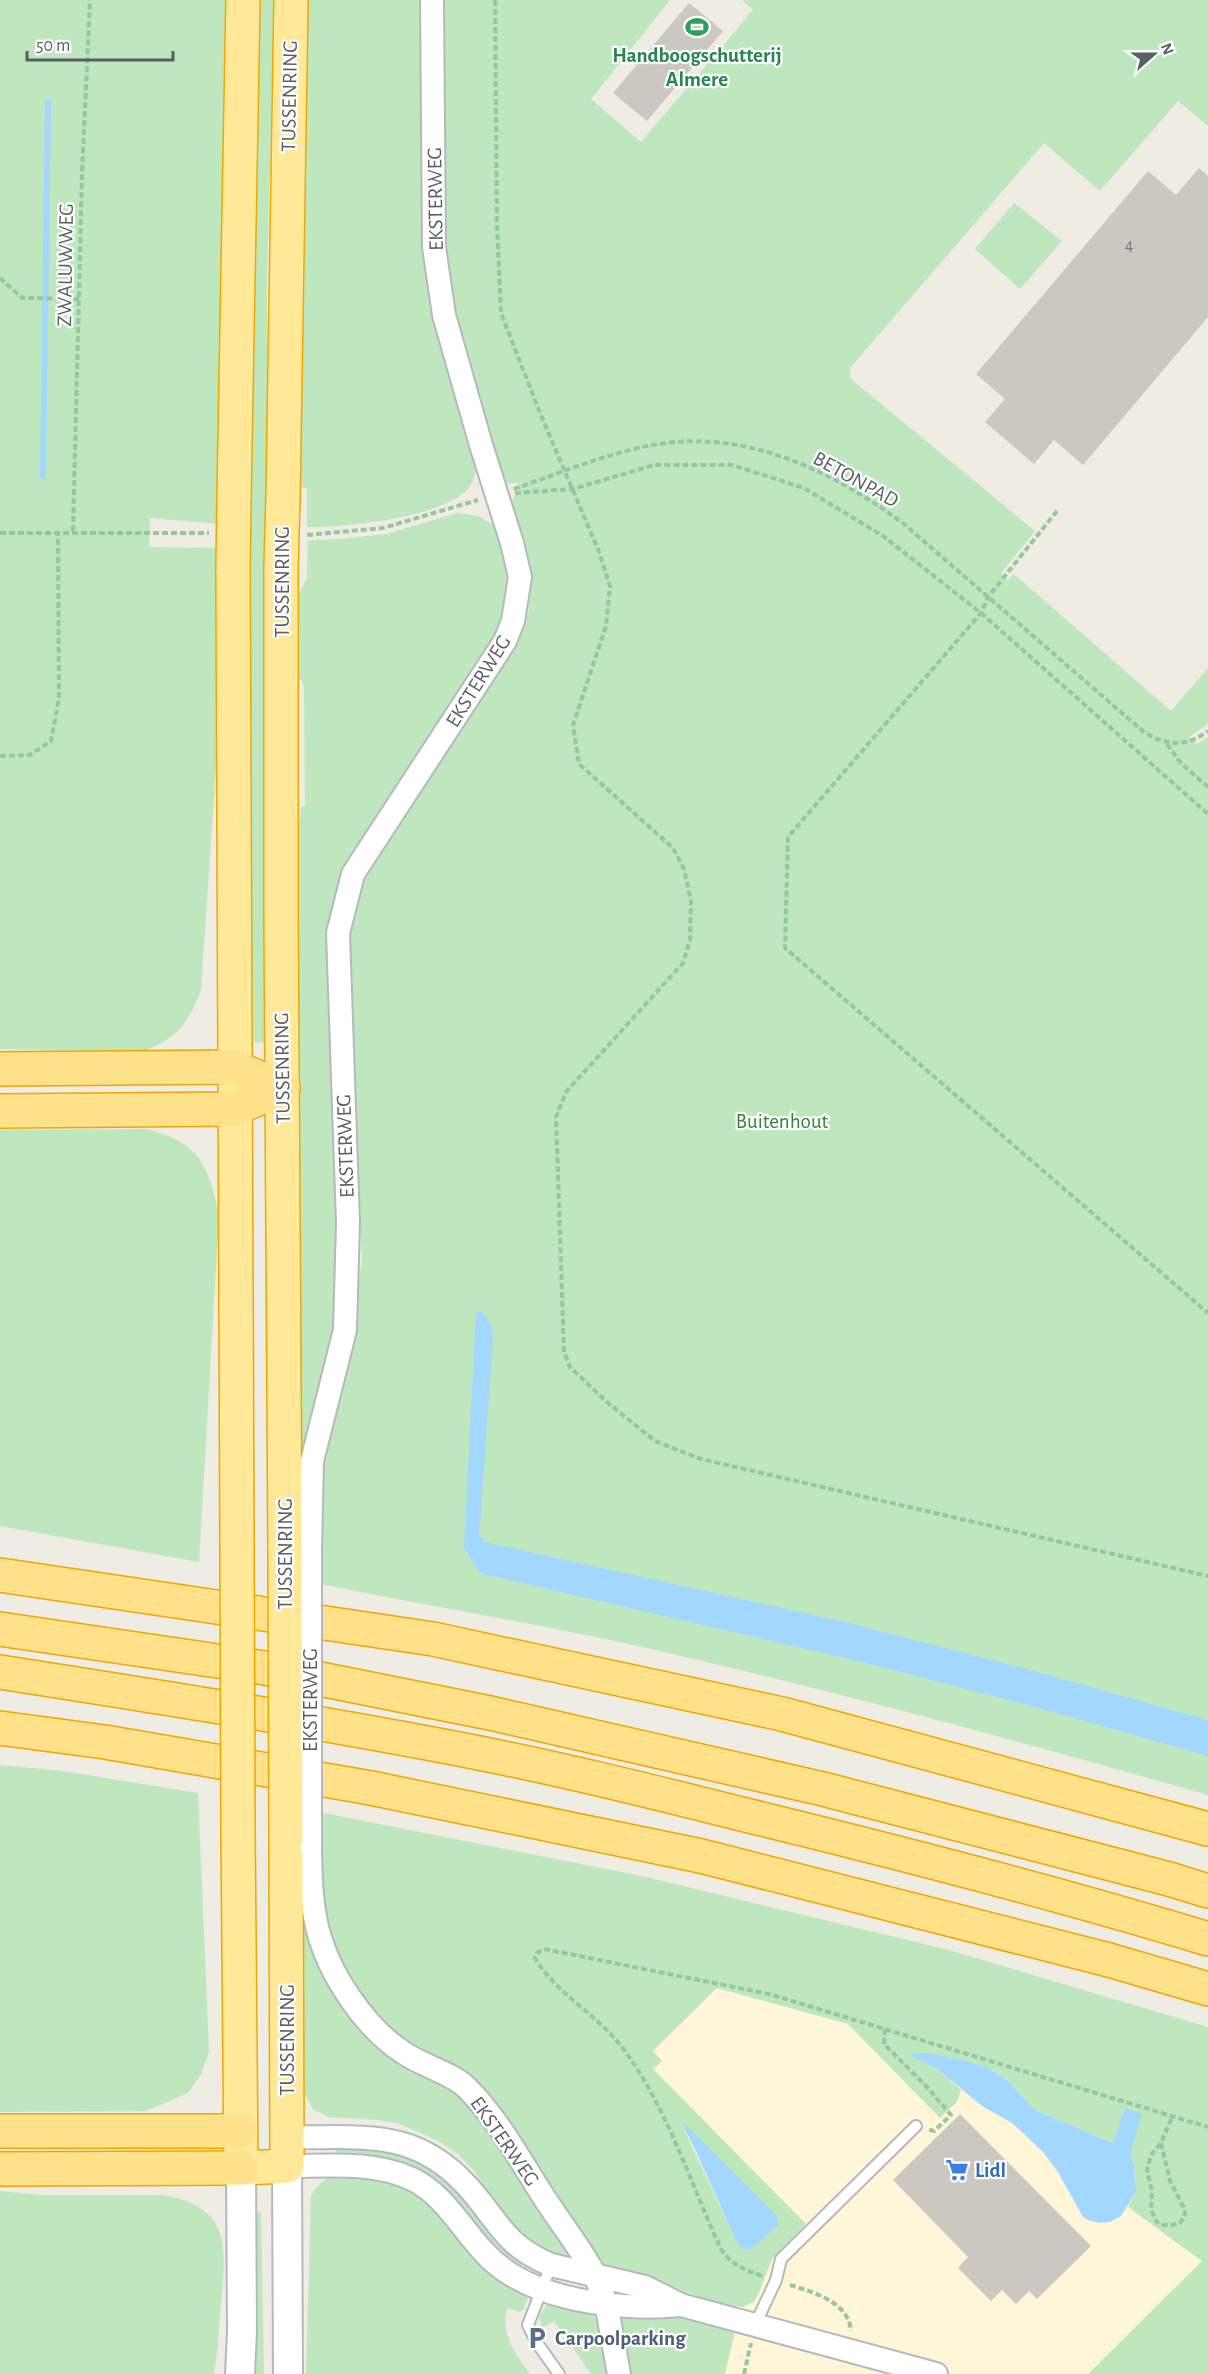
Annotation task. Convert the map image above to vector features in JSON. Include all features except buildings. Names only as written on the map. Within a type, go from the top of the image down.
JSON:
[{"type":"highway","points":[[241,2168],[233,570],[243,0]]},
{"type":"highway","name":"TUSSENRING","points":[[287,2151],[298,1842],[297,1549],[283,1088],[281,567],[291,0]]},
{"type":"highway","points":[[0,1069],[234,1067],[283,1088]]},
{"type":"highway","points":[[0,1111],[234,1109],[283,1088]]},
{"type":"highway","points":[[0,1561],[73,1585]]},
{"type":"highway","points":[[0,1575],[445,1641],[782,1714],[1208,1829]]},
{"type":"highway","points":[[0,1629],[265,1668],[490,1713],[823,1789],[1208,1891]]},
{"type":"highway","points":[[0,1672],[263,1713],[482,1754],[662,1794],[827,1835],[1090,1903],[1208,1939]]},
{"type":"highway","points":[[0,1728],[105,1742],[371,1788],[701,1856],[1109,1960],[1208,1989]]},
{"type":"highway","points":[[0,1737],[105,1742]]},
{"type":"highway","points":[[0,2131],[240,2131],[287,2151]]},
{"type":"highway","points":[[0,2169],[241,2168],[287,2151]]},
{"type":"street","name":"EKSTERWEG","points":[[297,1549],[312,1461],[345,1330],[348,1223],[338,933],[354,874],[505,641],[513,621],[520,577],[444,315],[434,247],[432,0]]},
{"type":"street","name":"EKSTERWEG","points":[[298,1842],[310,1875],[314,1917],[320,1943],[331,1969],[363,2017],[385,2039],[405,2054],[465,2086],[491,2115],[575,2246],[590,2274],[601,2303],[600,2315],[610,2328],[619,2374]]},
{"type":"street","points":[[287,2151],[374,2137],[412,2147],[433,2157],[469,2188],[511,2242],[536,2259],[551,2265],[645,2287],[681,2305],[936,2374]]},
{"type":"street","points":[[287,2151],[374,2167],[415,2180],[450,2210],[495,2264],[541,2290],[601,2303],[649,2308],[681,2305]]},
{"type":"street","points":[[287,2151],[288,2374]]},
{"type":"street","points":[[240,2374],[241,2168]]},
{"type":"lane","points":[[755,2325],[776,2280],[781,2259],[916,2126]]},
{"type":"lane","points":[[551,2265],[528,2325],[537,2343],[559,2374]]},
{"type":"path","name":"ZWALUWWEG","points":[[58,531],[73,531],[90,0]]},
{"type":"path","points":[[495,0],[497,225],[501,313],[599,552],[609,586],[606,626],[573,725],[579,764],[673,848],[684,869],[691,901],[690,940],[683,963],[566,1092],[555,1117],[564,1352],[570,1367],[608,1403],[655,1441],[701,1459],[1208,1576]]},
{"type":"path","points":[[0,278],[22,298],[79,299]]},
{"type":"path","name":"BETONPAD","points":[[496,494],[624,452],[676,441],[731,444],[791,460],[877,504],[904,524],[1134,724],[1166,743],[1180,762],[1208,787]]},
{"type":"path","points":[[496,494],[573,489],[654,465],[732,465],[804,488],[883,536],[981,613],[1208,814]]},
{"type":"path","points":[[1057,511],[988,597],[981,613],[788,837],[785,948],[1208,1312]]},
{"type":"path","points":[[0,533],[58,531],[59,698],[51,741],[30,755],[0,756]]},
{"type":"path","points":[[1166,743],[1190,742],[1208,731]]},
{"type":"path","points":[[846,2349],[851,2340],[851,2328],[848,2318],[840,2308],[810,2291],[744,2270],[729,2260],[721,2249],[652,2094],[625,2051],[608,2031],[555,1983],[535,1958],[537,1953],[544,1949],[769,1994],[1208,2127]]},
{"type":"path","points":[[885,2029],[884,2044],[951,2115],[934,2131],[916,2126]]},
{"type":"path","points":[[1161,2144],[1170,2181],[1185,2210],[1185,2216],[1180,2223],[1172,2225],[1161,2225],[1156,2221],[1151,2209],[1152,2191],[1147,2170],[1151,2155],[1161,2144],[1173,2115]]},
{"type":"path","points":[[744,2374],[755,2325]]},
{"type":"shaded area","points":[[428,1900],[1208,2107],[1208,2374],[683,2374]]},
{"type":"green space","points":[[0,0],[228,0],[219,524],[150,518],[149,547],[219,548],[218,738],[201,990],[186,1021],[179,1029],[163,1042],[141,1052],[0,1049]]},
{"type":"green space","points":[[250,0],[274,0],[267,283],[269,1036],[264,1042],[258,1043],[250,1040],[242,548]]},
{"type":"green space","points":[[296,0],[423,0],[423,114],[476,466],[472,483],[458,497],[441,506],[419,513],[369,523],[307,527],[307,488],[303,488],[292,468]]},
{"type":"green space","name":"Buitenhout","points":[[441,0],[670,0],[591,99],[641,142],[753,10],[742,0],[1208,0],[1208,126],[1178,101],[1100,191],[1044,143],[850,368],[851,379],[1035,531],[1001,573],[1008,580],[1014,574],[1171,711],[1208,668],[1208,724],[1189,737],[1197,744],[1208,737],[1208,1795],[931,1718],[721,1665],[567,1631],[316,1583],[321,1457],[350,1336],[362,1261],[353,1090],[349,940],[356,897],[362,879],[422,783],[501,668],[523,629],[529,610],[529,581],[508,509],[516,493],[520,491],[518,483],[501,483],[446,279]]},
{"type":"green space","points":[[1014,203],[1062,241],[1020,289],[975,249]]},
{"type":"green space","points":[[458,513],[479,516],[495,526],[509,570],[508,609],[493,640],[343,882],[341,1235],[338,1297],[333,1340],[301,1474],[294,863],[301,807],[305,806],[304,689],[302,680],[299,679],[294,651],[293,605],[307,578],[308,540],[386,534]]},
{"type":"green space","points":[[146,1129],[179,1141],[199,1159],[211,1183],[219,1216],[199,1562],[0,1526],[0,1130]]},
{"type":"green space","points":[[0,1765],[63,1771],[198,1793],[209,2052],[201,2075],[188,2093],[146,2111],[0,2112]]},
{"type":"green space","points":[[319,1812],[646,1877],[949,1950],[1208,2027],[1208,2374],[1088,2374],[1202,2261],[1128,2207],[1137,2191],[1134,2178],[1135,2169],[1130,2154],[1113,2143],[1035,2110],[1006,2079],[988,2068],[912,2057],[937,2069],[961,2090],[957,2102],[940,2118],[848,2024],[717,1988],[653,2051],[662,2061],[653,2069],[806,2224],[772,2259],[754,2302],[743,2307],[720,2304],[655,2281],[597,2267],[507,2125],[400,2040],[356,1995],[323,1921]],"holes":[[[684,2129],[751,2248],[742,2249],[735,2238]]]},
{"type":"green space","points":[[303,1905],[310,1939],[409,2067],[463,2098],[493,2134],[568,2249],[573,2262],[537,2253],[500,2219],[486,2189],[474,2171],[458,2154],[438,2141],[400,2124],[378,2120],[328,2117],[313,2109],[305,2095],[300,2072]]},
{"type":"green space","points":[[336,2142],[369,2143],[426,2160],[524,2259],[518,2271],[511,2267],[451,2198],[336,2159]]},
{"type":"green space","points":[[355,2173],[413,2186],[527,2293],[524,2309],[520,2312],[507,2308],[506,2327],[511,2344],[530,2374],[306,2374],[311,2196],[319,2185],[329,2178]]},
{"type":"green space","points":[[0,2191],[41,2195],[163,2195],[186,2201],[202,2209],[213,2220],[220,2233],[223,2248],[223,2283],[214,2374],[0,2374]]},
{"type":"green space","points":[[251,2212],[261,2212],[264,2374],[250,2374]]},
{"type":"green space","points":[[553,2302],[591,2308],[603,2340],[610,2374],[591,2374],[554,2321],[542,2328],[539,2317],[547,2304]]},
{"type":"green space","points":[[614,2309],[684,2317],[736,2327],[725,2374],[630,2374]]},
{"type":"water","points":[[481,1311],[491,1324],[493,1338],[479,1534],[484,1542],[845,1622],[1023,1668],[1208,1720],[1208,1756],[1031,1706],[862,1662],[483,1574],[476,1568],[464,1547],[476,1313]]},
{"type":"water","points":[[927,2053],[988,2068],[1006,2079],[1035,2110],[1113,2143],[1125,2108],[1142,2114],[1130,2154],[1135,2169],[1134,2178],[1137,2191],[1121,2216],[1110,2222],[1099,2223],[1083,2217],[1058,2172],[1043,2152],[1012,2123],[982,2106],[937,2069],[912,2057],[912,2054]]},
{"type":"water","points":[[682,2121],[776,2215],[778,2225],[751,2249],[742,2249],[735,2238]]},
{"type":"waterway","points":[[43,476],[48,102]]},
{"type":"place","name":"Handboogschutterij Almere","points":[[697,27]]},
{"type":"place","name":"Lidl","points":[[957,2170]]},
{"type":"place","name":"Carpoolparking","points":[[537,2338]]}]
